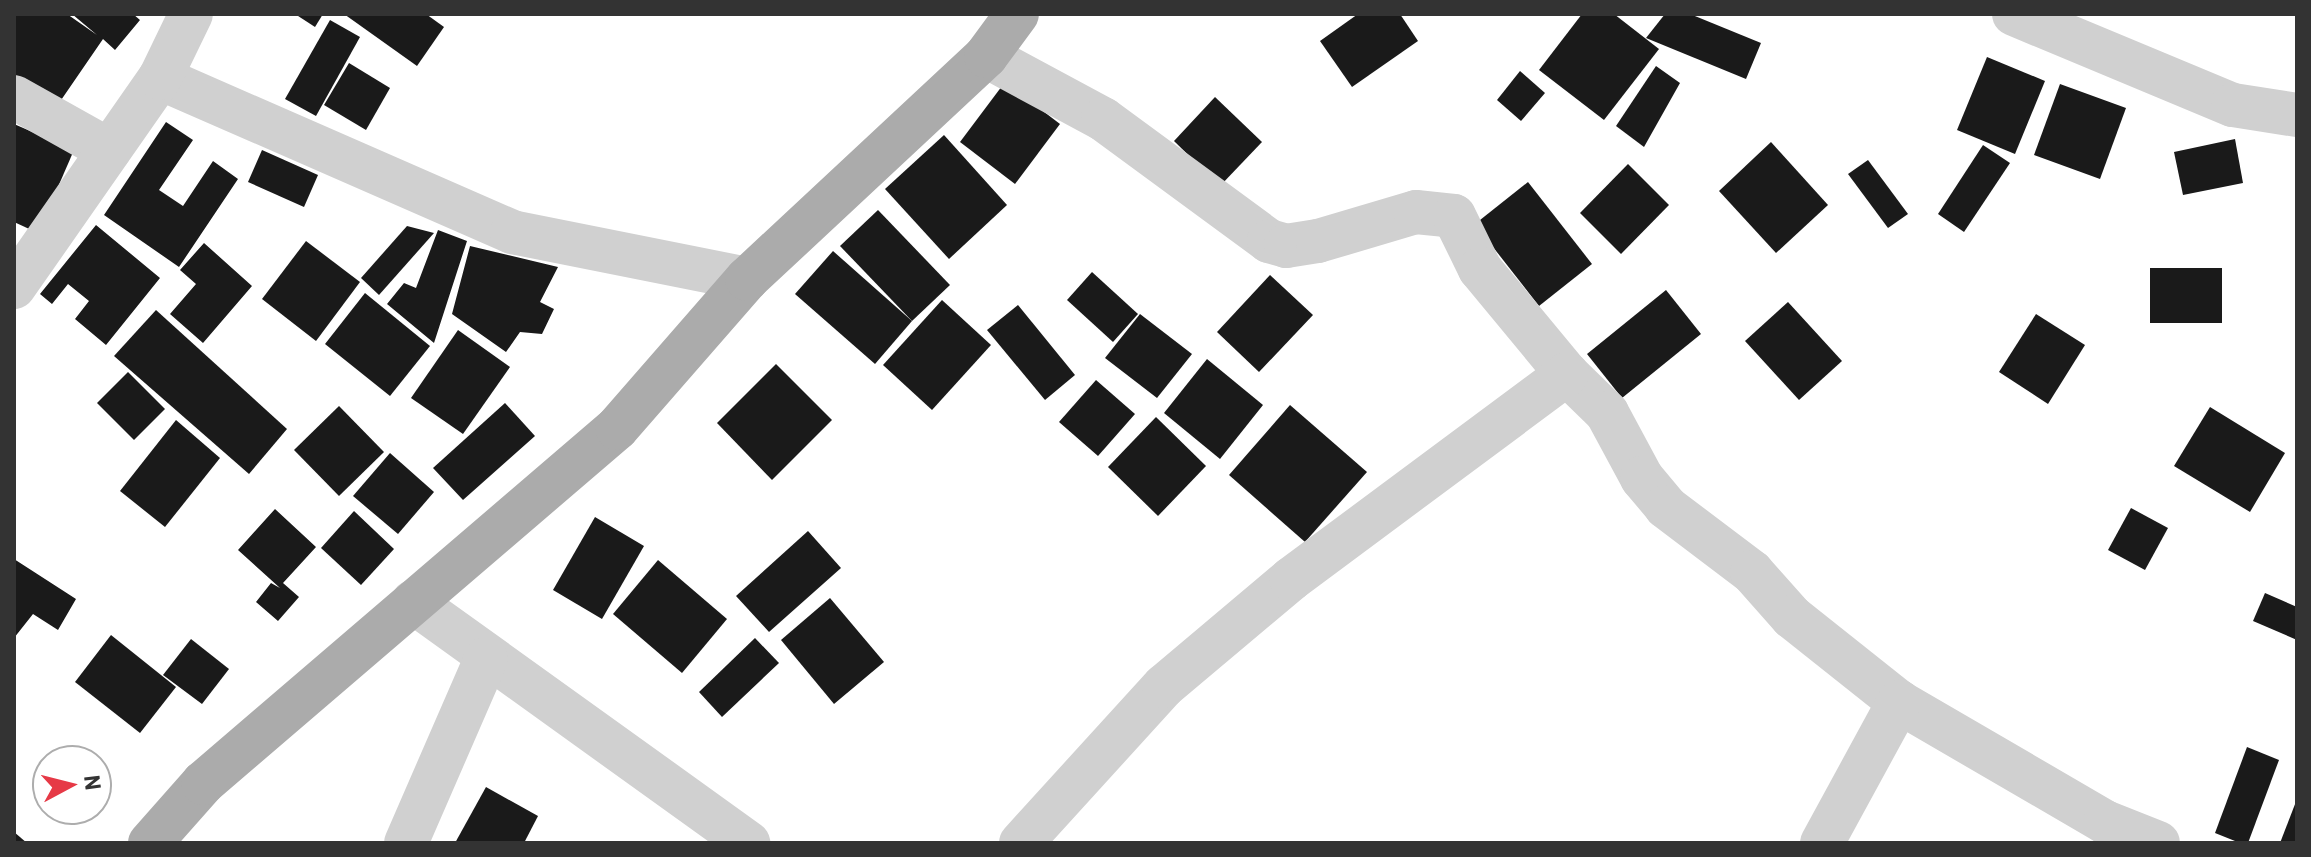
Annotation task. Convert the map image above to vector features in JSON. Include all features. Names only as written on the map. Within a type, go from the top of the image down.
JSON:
[{"type":"main road","points":[[150,843],[203,783],[617,428],[747,279],[986,56],[1017,14]]},
{"type":"street","points":[[14,287],[160,78],[191,14]]},
{"type":"street","points":[[2014,14],[2233,105],[2297,115]]},
{"type":"street","points":[[986,56],[1103,119],[1269,241],[1286,246],[1318,241],[1416,212],[1454,216],[1480,269],[1567,374],[1607,413],[1642,478],[1666,507],[1752,572],[1792,617],[1899,702],[2105,822],[2158,843]]},
{"type":"street","points":[[160,78],[512,232],[747,279]]},
{"type":"street","points":[[14,97],[109,150]]},
{"type":"street","points":[[1021,843],[1164,686],[1291,579],[1567,374]]},
{"type":"street","points":[[413,602],[486,659],[749,843]]},
{"type":"street","points":[[406,843],[486,659]]},
{"type":"street","points":[[1822,843],[1899,702]]},
{"type":"building","points":[[14,14],[67,14],[97,35],[72,14],[133,14],[140,20],[115,50],[103,39],[57,106],[14,77]]},
{"type":"building","points":[[295,14],[323,14],[315,27]]},
{"type":"building","points":[[344,14],[426,14],[444,27],[417,66]]},
{"type":"building","points":[[1358,14],[1400,14],[1418,41],[1352,87],[1320,41]]},
{"type":"building","points":[[1582,14],[1614,14],[1659,49],[1604,120],[1539,70]]},
{"type":"building","points":[[1665,14],[1690,14],[1761,43],[1746,79],[1646,38]]},
{"type":"building","points":[[330,20],[360,37],[316,116],[285,99]]},
{"type":"building","points":[[1987,57],[2045,81],[2015,154],[1957,130]]},
{"type":"building","points":[[349,63],[390,88],[366,130],[324,105]]},
{"type":"building","points":[[1656,66],[1680,83],[1644,147],[1616,126]]},
{"type":"building","points":[[1520,71],[1545,93],[1521,121],[1497,100]]},
{"type":"building","points":[[1005,82],[1060,124],[1015,184],[960,142]]},
{"type":"building","points":[[2060,84],[2126,108],[2100,179],[2034,155]]},
{"type":"building","points":[[1215,97],[1262,142],[1220,186],[1174,141]]},
{"type":"building","points":[[166,122],[193,140],[159,190],[183,206],[213,161],[238,179],[179,267],[104,215]]},
{"type":"building","points":[[14,124],[74,150],[38,233],[14,222]]},
{"type":"building","points":[[944,135],[1007,205],[949,259],[885,189]]},
{"type":"building","points":[[2235,139],[2243,183],[2183,195],[2174,152]]},
{"type":"building","points":[[1771,142],[1828,205],[1776,253],[1719,191]]},
{"type":"building","points":[[1983,145],[2010,163],[1964,232],[1938,214]]},
{"type":"building","points":[[262,150],[318,175],[304,207],[248,182]]},
{"type":"building","points":[[1868,160],[1908,214],[1888,228],[1848,174]]},
{"type":"building","points":[[1628,164],[1669,205],[1621,254],[1580,213]]},
{"type":"building","points":[[1528,182],[1592,264],[1539,306],[1475,224]]},
{"type":"building","points":[[878,210],[950,285],[912,321],[840,246]]},
{"type":"building","points":[[96,225],[160,278],[106,345],[75,319],[89,301],[68,284],[52,304],[40,294]]},
{"type":"building","points":[[407,226],[434,233],[379,295],[361,278]]},
{"type":"building","points":[[438,230],[467,241],[434,343],[387,304],[404,283],[416,288]]},
{"type":"building","points":[[306,241],[360,282],[316,341],[262,299]]},
{"type":"building","points":[[204,243],[252,286],[203,343],[170,314],[196,284],[180,270]]},
{"type":"building","points":[[470,246],[558,267],[540,302],[554,309],[542,334],[520,332],[506,352],[452,314]]},
{"type":"building","points":[[833,251],[912,321],[875,364],[795,294]]},
{"type":"building","points":[[2150,268],[2222,268],[2222,323],[2150,323]]},
{"type":"building","points":[[1092,272],[1138,314],[1113,342],[1067,300]]},
{"type":"building","points":[[1270,275],[1313,315],[1259,372],[1217,332]]},
{"type":"building","points":[[1666,290],[1701,334],[1622,398],[1587,354]]},
{"type":"building","points":[[365,293],[430,346],[390,396],[325,344]]},
{"type":"building","points":[[942,300],[991,345],[932,410],[883,365]]},
{"type":"building","points":[[1788,302],[1842,361],[1799,400],[1745,341]]},
{"type":"building","points":[[1018,305],[1075,375],[1045,400],[987,330]]},
{"type":"building","points":[[156,310],[287,429],[249,474],[114,356]]},
{"type":"building","points":[[1140,314],[1192,354],[1157,398],[1105,358]]},
{"type":"building","points":[[2036,314],[2085,345],[2048,404],[1999,372]]},
{"type":"building","points":[[458,330],[510,367],[463,434],[411,398]]},
{"type":"building","points":[[1207,359],[1263,405],[1220,459],[1164,413]]},
{"type":"building","points":[[776,364],[832,420],[772,480],[717,423]]},
{"type":"building","points":[[128,372],[165,409],[134,440],[97,403]]},
{"type":"building","points":[[1096,380],[1135,414],[1098,456],[1059,422]]},
{"type":"building","points":[[505,403],[535,436],[463,500],[433,468]]},
{"type":"building","points":[[1290,405],[1367,472],[1305,542],[1229,475]]},
{"type":"building","points":[[339,406],[384,452],[339,496],[294,450]]},
{"type":"building","points":[[2210,407],[2285,453],[2250,512],[2174,466]]},
{"type":"building","points":[[1156,417],[1206,466],[1158,516],[1108,467]]},
{"type":"building","points":[[176,420],[220,458],[165,527],[120,491]]},
{"type":"building","points":[[390,453],[434,492],[398,534],[353,496]]},
{"type":"building","points":[[2131,508],[2168,528],[2145,570],[2108,550]]},
{"type":"building","points":[[275,509],[316,547],[283,583],[299,597],[278,621],[256,602],[271,583],[280,588],[238,550]]},
{"type":"building","points":[[354,511],[394,549],[361,585],[321,548]]},
{"type":"building","points":[[595,517],[644,546],[602,619],[553,590]]},
{"type":"building","points":[[808,531],[841,568],[769,632],[736,596]]},
{"type":"building","points":[[14,559],[76,599],[58,630],[33,614],[14,638]]},
{"type":"building","points":[[658,560],[727,619],[682,673],[613,614]]},
{"type":"building","points":[[2265,593],[2297,607],[2297,640],[2253,621]]},
{"type":"building","points":[[830,598],[884,662],[834,704],[781,640]]},
{"type":"building","points":[[111,635],[176,687],[140,733],[75,682]]},
{"type":"building","points":[[755,638],[779,663],[722,717],[699,692]]},
{"type":"building","points":[[191,639],[229,669],[202,704],[163,675]]},
{"type":"building","points":[[2247,747],[2279,760],[2248,843],[2240,843],[2215,833]]},
{"type":"building","points":[[486,787],[538,816],[524,843],[455,843]]},
{"type":"building","points":[[2297,799],[2297,843],[2280,843]]},
{"type":"building","points":[[14,832],[27,843],[14,843]]}]
